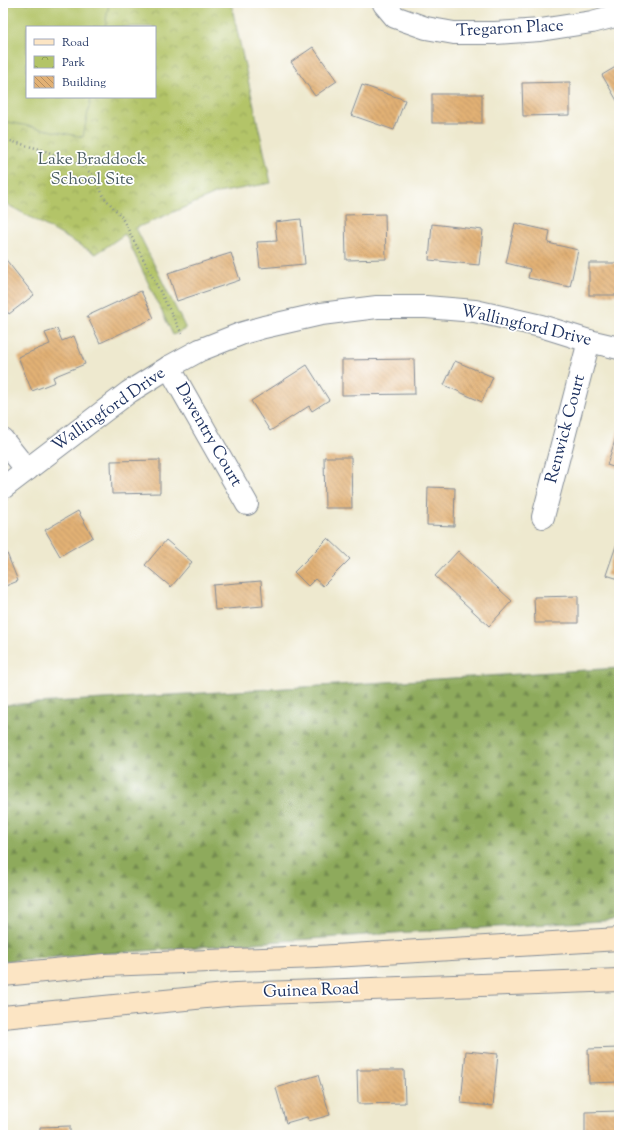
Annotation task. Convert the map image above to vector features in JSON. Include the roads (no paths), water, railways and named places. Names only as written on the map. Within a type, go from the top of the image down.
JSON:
[{"type":"main road","name":"Guinea Road","points":[[3,975],[105,965],[317,957],[619,939]]},
{"type":"main road","name":"Guinea Road","points":[[3,1017],[236,994],[619,980]]},
{"type":"street","name":"Tregaron Place","points":[[384,4],[395,17],[426,28],[454,33],[494,33],[540,30],[592,22],[619,15]]},
{"type":"street","name":"Wallingford Drive","points":[[3,488],[129,392],[200,350],[243,333],[321,314],[377,307],[426,307],[475,311],[541,326],[619,348]]},
{"type":"street","name":"Renwick Court","points":[[542,517],[590,341]]},
{"type":"street","name":"Daventry Court","points":[[169,367],[247,504]]},
{"type":"street","points":[[3,440],[27,470]]},
{"type":"park label","name":"Lake Braddock School Site","points":[[92,170]]}]
